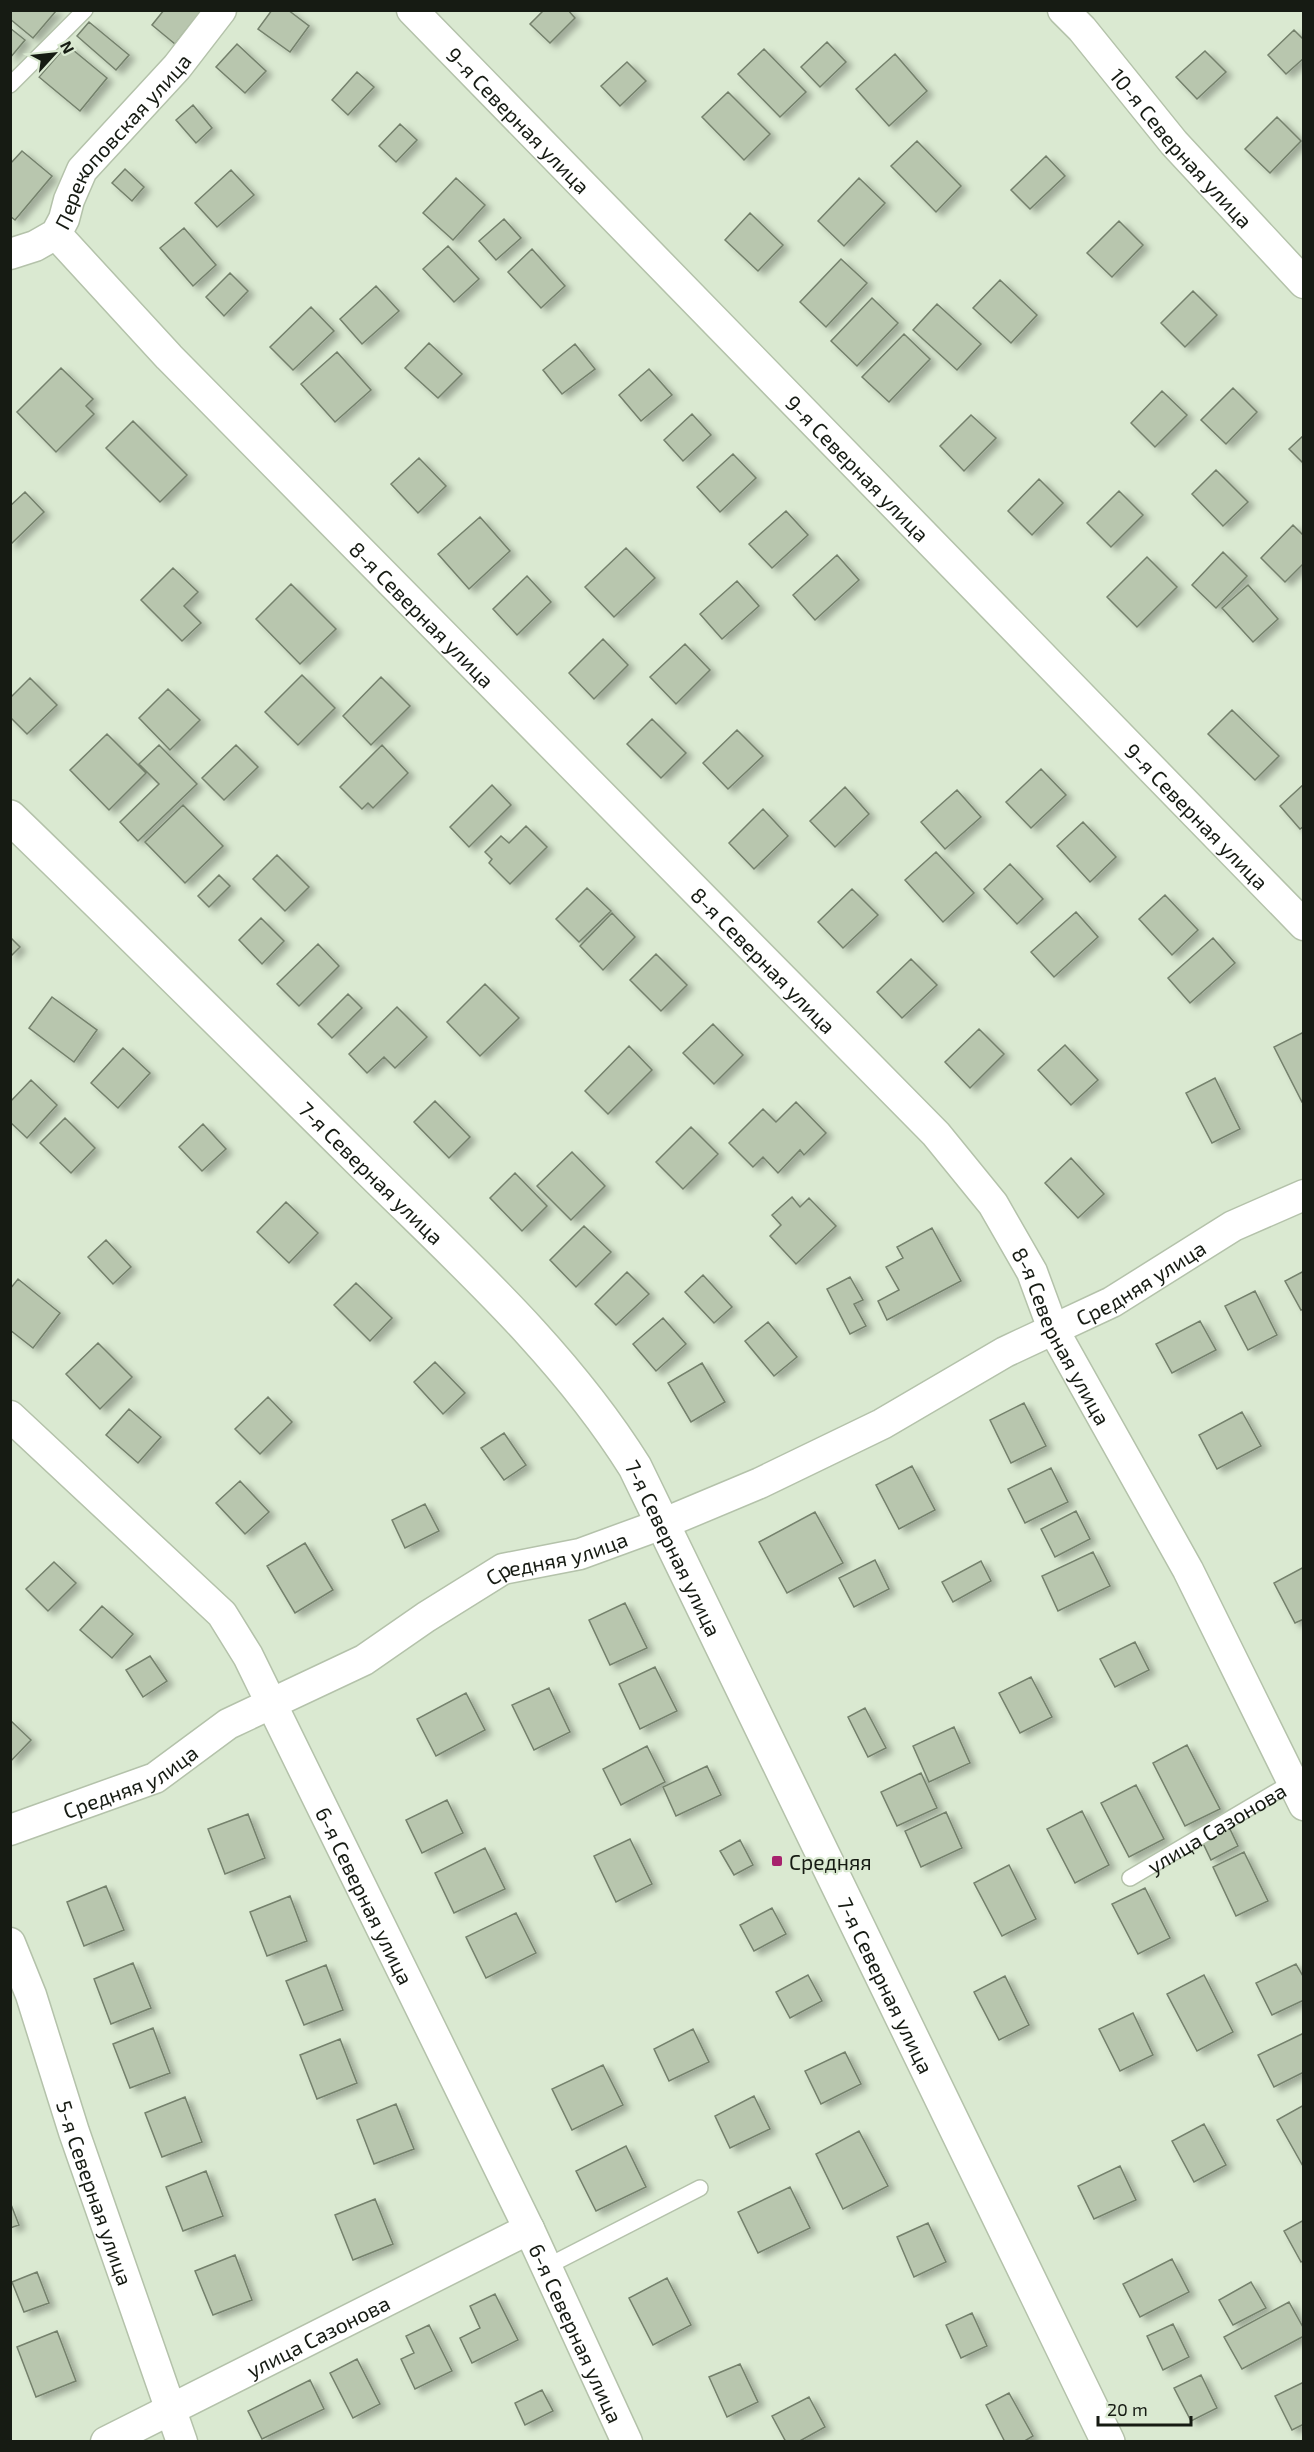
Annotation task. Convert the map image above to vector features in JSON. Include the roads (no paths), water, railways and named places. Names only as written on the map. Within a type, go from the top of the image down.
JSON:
[{"type":"main road","name":"7-я Северная улица","points":[[10,817],[471,1270],[556,1361],[614,1432],[635,1467],[1108,2442]]},
{"type":"street","name":"Перекоповская улица","points":[[10,254],[35,246],[56,234],[82,170],[177,67],[221,10]]},
{"type":"street","name":"9-я Северная улица","points":[[412,10],[1304,925]]},
{"type":"street","name":"10-я Северная улица","points":[[1063,10],[1082,29],[1174,143],[1304,283]]},
{"type":"street","name":"8-я Северная улица","points":[[56,234],[169,357],[936,1134],[993,1203],[1032,1272],[1053,1329],[1188,1570],[1299,1789]]},
{"type":"street","name":"Средняя улица","points":[[10,1830],[155,1778],[228,1724],[364,1660],[503,1569],[580,1554],[662,1524],[760,1483],[882,1424],[1005,1352],[1112,1302],[1233,1226],[1304,1195]]},
{"type":"street","name":"6-я Северная улица","points":[[10,1416],[222,1614],[248,1656],[529,2229],[627,2442]]},
{"type":"street","name":"5-я Северная улица","points":[[10,1942],[31,1995],[74,2132],[182,2442]]},
{"type":"street","name":"улица Сазонова","points":[[106,2442],[529,2229]]},
{"type":"lane","points":[[10,85],[85,10]]},
{"type":"lane","name":"улица Сазонова","points":[[1130,1878],[1299,1789]]},
{"type":"lane","points":[[546,2267],[700,2188]]},
{"type":"place","name":"Средняя","points":[[777,1861]]}]
